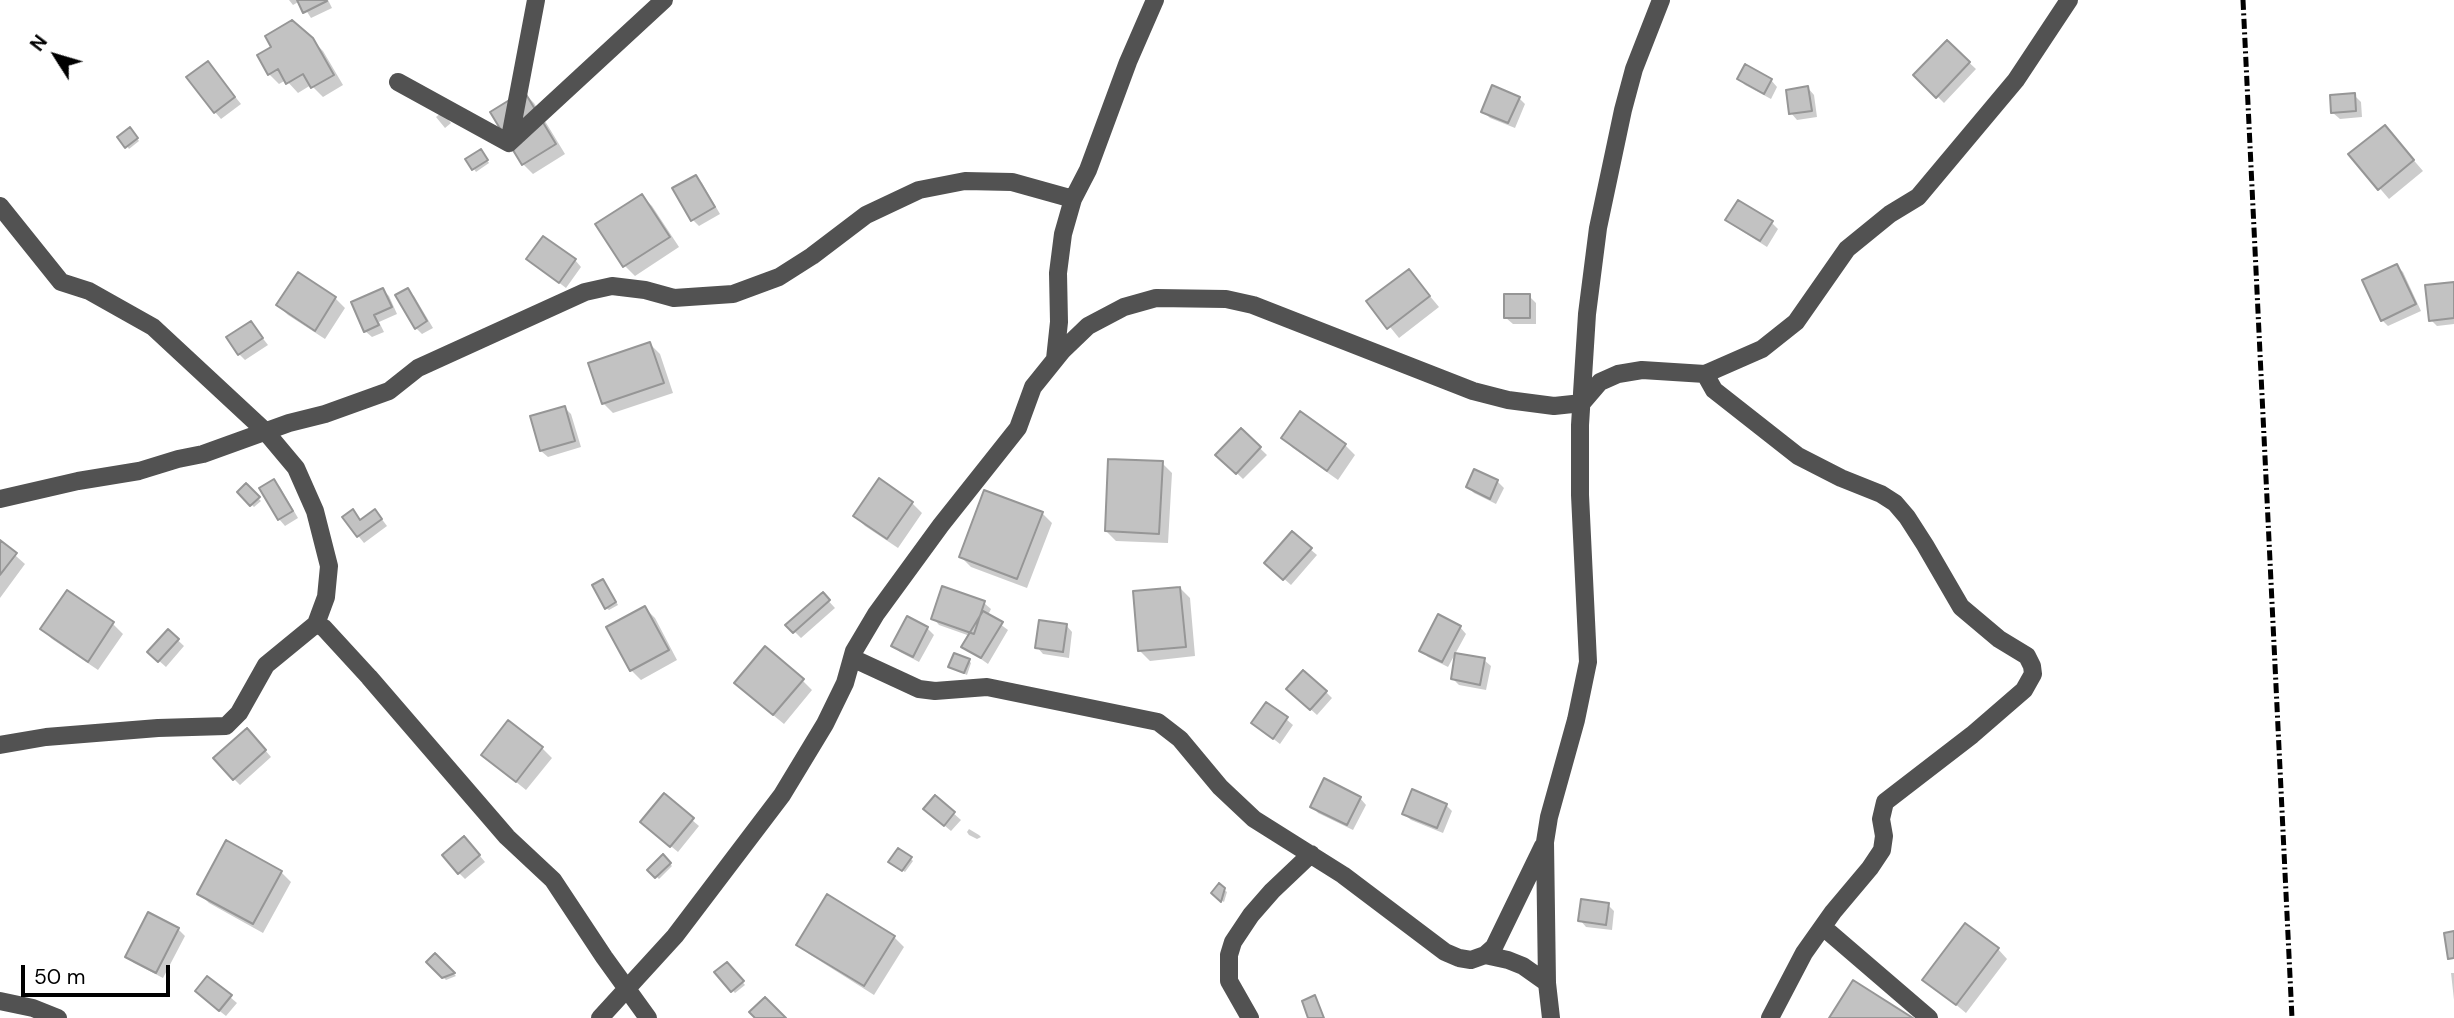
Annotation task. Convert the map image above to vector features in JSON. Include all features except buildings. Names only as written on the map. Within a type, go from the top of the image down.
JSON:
[{"type":"street","points":[[509,143],[536,0]]},
{"type":"street","points":[[509,143],[664,0]]},
{"type":"street","points":[[1055,359],[1059,322],[1059,257],[1073,199],[1088,170],[1128,62],[1155,0]]},
{"type":"street","points":[[1550,1018],[1545,842],[1588,662],[1580,495],[1587,314],[1598,228],[1623,110],[1634,69],[1661,0]]},
{"type":"street","points":[[600,1018],[675,936],[782,794],[825,724],[845,682],[852,658],[884,603],[941,525],[1018,428],[1033,387],[1055,359],[1088,326],[1124,307],[1156,298],[1226,299],[1253,304],[1482,394],[1529,404],[1554,406],[1582,403],[1600,382],[1618,374],[1642,370],[1705,374],[1762,349],[1796,322],[1847,249],[1890,214],[1918,197],[2016,80],[2069,0]]},
{"type":"street","points":[[398,82],[509,143]]},
{"type":"street","points":[[0,499],[139,471],[203,454],[389,391],[418,368],[585,292],[612,286],[645,290],[674,298],[733,293],[779,277],[866,215],[919,190],[965,181],[1012,182],[1073,199]]},
{"type":"street","points":[[0,206],[61,282],[89,291],[153,327],[265,431],[296,468],[318,521],[329,566],[326,597],[316,624],[266,665],[239,713],[226,726],[158,728],[46,737],[0,745]]},
{"type":"street","points":[[1705,374],[1714,390],[1798,456],[1895,503],[1925,545],[1961,607],[1999,639],[2027,656],[2033,674],[2024,690],[1972,735],[1885,802],[1881,819],[1884,836],[1882,850],[1804,953],[1770,1018]]},
{"type":"street","points":[[316,624],[324,628],[369,677],[507,837],[552,880],[648,1018]]},
{"type":"street","points":[[852,658],[919,689],[934,691],[987,687],[1158,722],[1180,739],[1239,808],[1254,820],[1311,854],[1445,952],[1471,960],[1494,947],[1545,842]]},
{"type":"street","points":[[1250,1018],[1229,981],[1228,955],[1233,942],[1251,915],[1311,854]]},
{"type":"street","points":[[1823,927],[1929,1018]]},
{"type":"street","points":[[1485,954],[1523,966],[1547,983]]},
{"type":"street","points":[[0,1001],[33,1008],[58,1018]]},
{"type":"railway","points":[[2243,0],[2292,1018]]}]
